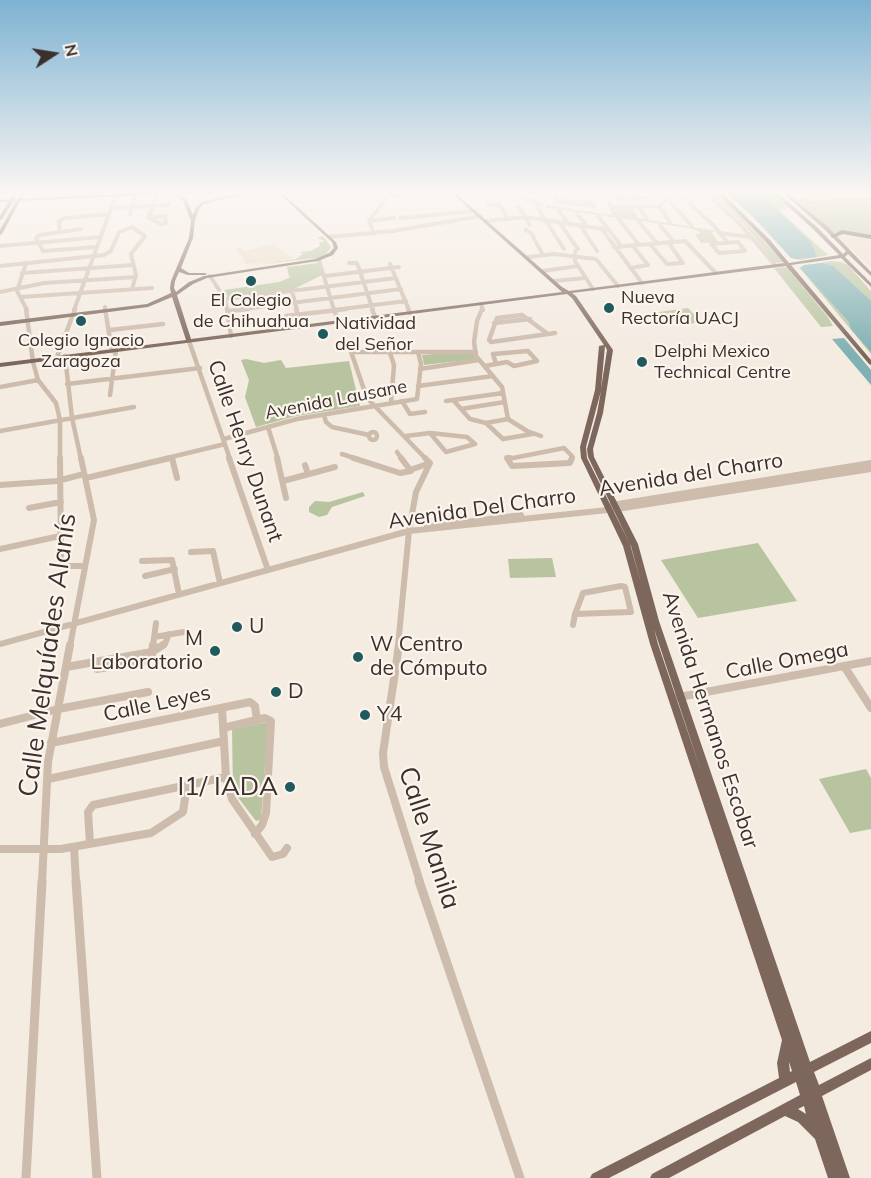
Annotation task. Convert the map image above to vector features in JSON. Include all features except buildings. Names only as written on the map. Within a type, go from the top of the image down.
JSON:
[{"type":"main road","name":"Calle Henry Dunant","points":[[188,246],[173,280],[173,294],[191,342]]},
{"type":"main road","points":[[105,308],[147,302],[182,291],[191,283],[210,276],[319,260],[334,251],[336,246]]},
{"type":"main road","name":"Avenida Hermanos Escobar","points":[[515,246],[566,291],[610,350],[600,412],[590,453],[602,486]]},
{"type":"main road","points":[[774,246],[871,358]]},
{"type":"main road","points":[[832,246],[871,286]]},
{"type":"main road","points":[[844,246],[871,274]]},
{"type":"main road","points":[[0,365],[191,342],[566,291],[791,265],[843,256],[849,251]]},
{"type":"main road","points":[[828,259],[842,260],[853,267],[866,269]]},
{"type":"main road","points":[[791,265],[871,363]]},
{"type":"main road","points":[[178,269],[192,275],[249,270]]},
{"type":"main road","points":[[173,280],[187,278],[191,283]]},
{"type":"main road","name":"Calle Henry Dunant","points":[[182,291],[180,302],[191,342]]},
{"type":"main road","name":"Avenida Hermanos Escobar","points":[[566,291],[602,346],[598,390],[583,447],[584,458],[634,544],[641,602],[659,644]]},
{"type":"main road","points":[[154,303],[173,294]]},
{"type":"main road","points":[[0,322],[72,311],[175,302]]},
{"type":"main road","points":[[579,310],[592,323]]},
{"type":"main road","points":[[602,346],[607,350],[607,367]]},
{"type":"main road","name":"Avenida Hermanos Escobar","points":[[637,568],[659,644],[766,967],[803,1073],[844,1178]]},
{"type":"main road","name":"Avenida Hermanos Escobar","points":[[766,967],[787,1042],[803,1073]]},
{"type":"main road","points":[[596,1178],[871,1037]]},
{"type":"main road","points":[[785,1082],[783,1063],[787,1042]]},
{"type":"main road","points":[[656,1178],[871,1065]]},
{"type":"main road","name":"Avenida Hermanos Escobar","points":[[812,1096],[820,1137],[834,1178]]},
{"type":"main road","points":[[786,1110],[802,1118],[820,1137]]},
{"type":"street","points":[[38,246],[39,249],[45,251],[96,247],[57,357]]},
{"type":"street","points":[[0,266],[92,257],[108,254],[112,246]]},
{"type":"street","points":[[132,289],[136,277],[131,257],[136,246]]},
{"type":"street","points":[[538,246],[543,255]]},
{"type":"street","points":[[573,246],[578,266],[593,289]]},
{"type":"street","points":[[594,246],[597,251]]},
{"type":"street","points":[[614,247],[633,246],[648,264],[630,268]]},
{"type":"street","points":[[652,246],[666,264],[684,263],[671,246]]},
{"type":"street","points":[[688,246],[716,273]]},
{"type":"street","points":[[714,246],[719,253],[745,251],[741,246]]},
{"type":"street","points":[[758,246],[775,266]]},
{"type":"street","points":[[614,247],[642,283]]},
{"type":"street","points":[[528,257],[576,252],[599,260],[618,286]]},
{"type":"street","points":[[319,260],[338,322]]},
{"type":"street","points":[[26,263],[17,289],[28,318],[38,380],[56,403],[60,420],[61,562],[67,566],[85,566]]},
{"type":"street","points":[[349,263],[357,263],[375,317]]},
{"type":"street","points":[[22,273],[133,266]]},
{"type":"street","points":[[325,276],[391,266],[399,267]]},
{"type":"street","points":[[391,266],[410,313]]},
{"type":"street","points":[[543,271],[578,266]]},
{"type":"street","points":[[210,276],[225,299],[229,311],[231,336]]},
{"type":"street","points":[[0,292],[44,283],[136,277]]},
{"type":"street","points":[[225,299],[396,278]]},
{"type":"street","points":[[554,281],[585,278]]},
{"type":"street","points":[[21,297],[152,288]]},
{"type":"street","points":[[229,311],[401,289]]},
{"type":"street","points":[[292,291],[301,327]]},
{"type":"street","points":[[256,295],[258,308]]},
{"type":"street","points":[[286,316],[406,301]]},
{"type":"street","points":[[481,304],[483,311],[477,321],[474,342],[479,360],[499,383],[508,418],[533,434],[541,436]]},
{"type":"street","points":[[105,308],[114,350],[110,395]]},
{"type":"street","points":[[546,332],[523,315],[499,317],[494,323],[491,342],[546,332],[555,333]]},
{"type":"street","points":[[110,330],[163,324]]},
{"type":"street","points":[[476,330],[491,334]]},
{"type":"street","name":"Calle Henry Dunant","points":[[191,342],[268,570]]},
{"type":"street","points":[[342,454],[400,473],[430,464],[407,437],[373,407],[363,391],[348,343]]},
{"type":"street","points":[[485,366],[508,362],[514,366],[537,360],[530,351],[504,352],[493,354],[496,364]]},
{"type":"street","points":[[352,352],[476,352]]},
{"type":"street","points":[[418,352],[420,369],[418,386],[493,376]]},
{"type":"street","points":[[390,353],[394,365],[391,403]]},
{"type":"street","name":"Calle Melquíades Alanís","points":[[26,1178],[51,743],[94,520],[72,418],[65,356]]},
{"type":"street","points":[[420,369],[479,360]]},
{"type":"street","points":[[67,384],[200,368]]},
{"type":"street","points":[[0,387],[38,380]]},
{"type":"street","name":"Avenida Lausane","points":[[0,485],[85,476],[172,457],[268,427],[391,403],[405,403],[419,397],[418,386]]},
{"type":"street","points":[[446,401],[502,394]]},
{"type":"street","points":[[454,401],[469,419],[486,423],[508,418]]},
{"type":"street","points":[[461,409],[505,402]]},
{"type":"street","points":[[405,403],[410,414],[425,412]]},
{"type":"street","points":[[0,431],[134,407]]},
{"type":"street","points":[[324,415],[326,422],[332,427],[369,435]]},
{"type":"street","points":[[486,423],[502,440],[533,434]]},
{"type":"street","points":[[268,427],[286,498]]},
{"type":"street","points":[[407,437],[421,433],[430,433],[461,436],[470,439],[475,444],[446,452],[430,433]]},
{"type":"street","points":[[563,448],[567,449],[573,459],[570,463],[513,466],[509,464],[509,457],[563,448]]},
{"type":"street","points":[[397,452],[410,470]]},
{"type":"street","points":[[172,457],[177,478]]},
{"type":"street","name":"Avenida del Charro","points":[[641,503],[871,463]]},
{"type":"street","name":"Calle Manila","points":[[430,464],[416,492],[410,531],[400,636],[383,753],[384,767],[399,821],[520,1178]]},
{"type":"street","points":[[305,465],[308,474]]},
{"type":"street","points":[[283,481],[335,467]]},
{"type":"street","name":"Avenida Del Charro","points":[[0,644],[410,531],[435,531],[871,469]]},
{"type":"street","points":[[29,508],[61,502]]},
{"type":"street","points":[[391,536],[408,545]]},
{"type":"street","points":[[0,549],[60,537]]},
{"type":"street","points":[[191,552],[213,551],[220,583]]},
{"type":"street","points":[[142,561],[170,559],[175,569],[179,594]]},
{"type":"street","points":[[145,576],[175,569]]},
{"type":"street","points":[[573,626],[575,614],[580,597],[584,593],[623,586],[630,612],[575,614]]},
{"type":"street","points":[[629,603],[641,602]]},
{"type":"street","points":[[66,666],[94,662],[94,668],[100,669],[146,661],[151,658],[156,623]]},
{"type":"street","points":[[154,637],[184,632]]},
{"type":"street","points":[[152,652],[165,644],[169,634]]},
{"type":"street","name":"Calle Omega","points":[[677,698],[871,661]]},
{"type":"street","points":[[844,666],[871,708]]},
{"type":"street","points":[[0,724],[58,709],[148,692]]},
{"type":"street","name":"Calle Leyes","points":[[51,743],[252,703],[257,720]]},
{"type":"street","points":[[222,708],[226,777],[232,799],[272,857],[282,854],[287,848]]},
{"type":"street","points":[[223,728],[267,718],[272,724],[266,813],[262,825],[255,834]]},
{"type":"street","points":[[48,779],[224,741]]},
{"type":"street","points":[[90,844],[88,812],[93,805],[226,777]]},
{"type":"street","points":[[0,849],[44,850],[74,847],[156,830],[167,820],[183,812],[187,785]]},
{"type":"street","points":[[74,847],[97,1178]]},
{"type":"green space","points":[[320,246],[331,247],[326,254],[317,258],[251,265],[296,259],[303,254],[301,252],[311,251]]},
{"type":"green space","points":[[761,246],[769,246],[784,262],[775,263]]},
{"type":"green space","points":[[780,246],[818,246],[828,255],[801,260],[791,258]]},
{"type":"green space","points":[[831,261],[848,265],[871,291],[871,354],[799,267]]},
{"type":"green space","points":[[318,263],[322,275],[294,289],[228,297],[224,290],[279,282],[291,277],[287,267]]},
{"type":"green space","points":[[787,267],[833,326],[821,327],[774,268]]},
{"type":"green space","points":[[688,308],[701,322],[688,324],[683,319],[667,321],[659,312]]},
{"type":"green space","points":[[473,353],[476,359],[424,365],[422,355]]},
{"type":"green space","points":[[241,360],[264,363],[281,360],[286,368],[349,361],[360,406],[296,416],[256,427],[245,397],[249,380]]},
{"type":"green space","points":[[363,492],[365,496],[332,507],[327,515],[319,517],[309,512],[309,507],[315,501],[329,502]]},
{"type":"green space","points":[[758,543],[797,601],[698,618],[661,560]]},
{"type":"green space","points":[[552,558],[556,577],[510,578],[508,559]]},
{"type":"green space","points":[[268,722],[261,819],[256,821],[233,791],[232,729]]},
{"type":"green space","points":[[866,769],[871,778],[871,829],[850,833],[819,779]]},
{"type":"shaded area","points":[[264,246],[276,246],[274,248],[278,248],[293,258],[245,264],[245,260],[235,249],[240,247],[245,251]]},
{"type":"shaded area","points":[[848,246],[871,246],[871,268]]},
{"type":"water","points":[[780,246],[813,246],[817,257],[797,259],[791,258]]},
{"type":"water","points":[[822,263],[833,266],[871,301],[871,352],[851,329],[849,322],[800,268],[804,265]]},
{"type":"water","points":[[844,338],[871,370],[871,385],[832,339]]},
{"type":"place","name":"El Colegio de Chihuahua","points":[[251,281]]},
{"type":"place","name":"Nueva Rectoría UACJ","points":[[609,308]]},
{"type":"place","name":"Colegio Ignacio Zaragoza","points":[[81,321]]},
{"type":"place","name":"Natividad del Señor","points":[[323,334]]},
{"type":"place","name":"Delphi Mexico Technical Centre","points":[[642,362]]},
{"type":"place","name":"U","points":[[237,627]]},
{"type":"place","name":"M Laboratorio","points":[[215,651]]},
{"type":"place","name":"W Centro de Cómputo","points":[[358,657]]},
{"type":"place","name":"D","points":[[276,692]]},
{"type":"place","name":"Y4","points":[[365,715]]},
{"type":"place","name":"I1/ IADA","points":[[290,787]]}]
